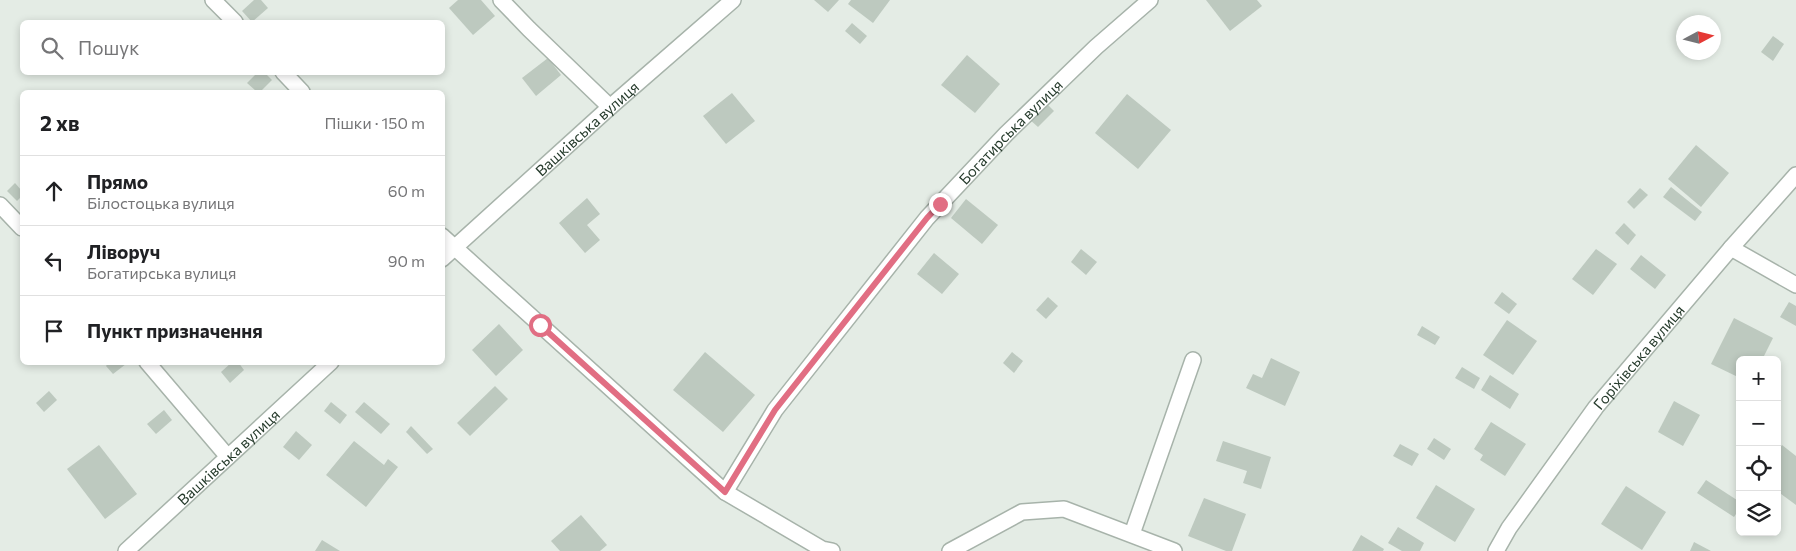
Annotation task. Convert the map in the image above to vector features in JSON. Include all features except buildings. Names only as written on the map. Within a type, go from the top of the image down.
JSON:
[{"type":"street","points":[[214,0],[233,20]]},
{"type":"street","points":[[501,0],[610,107]]},
{"type":"street","name":"Вашківська вулиця","points":[[445,257],[610,107],[733,0]]},
{"type":"street","name":"Богатирська вулиця","points":[[725,492],[775,410],[927,218],[1006,134],[1096,47],[1150,0]]},
{"type":"street","points":[[286,75],[300,90]]},
{"type":"street","name":"Горіхівська вулиця","points":[[1496,551],[1510,528],[1596,407],[1731,248],[1796,175]]},
{"type":"street","points":[[0,205],[20,226]]},
{"type":"street","points":[[445,239],[725,492],[822,549],[832,551]]},
{"type":"street","points":[[1731,248],[1796,285]]},
{"type":"street","points":[[1132,534],[1193,360]]},
{"type":"street","points":[[150,365],[228,457]]},
{"type":"street","name":"Вашківська вулиця","points":[[126,551],[328,365]]},
{"type":"street","points":[[950,551],[1022,512],[1064,510],[1174,551]]},
{"type":"route","points":[[540,325],[725,492],[775,410],[848,316],[940,204]]}]
